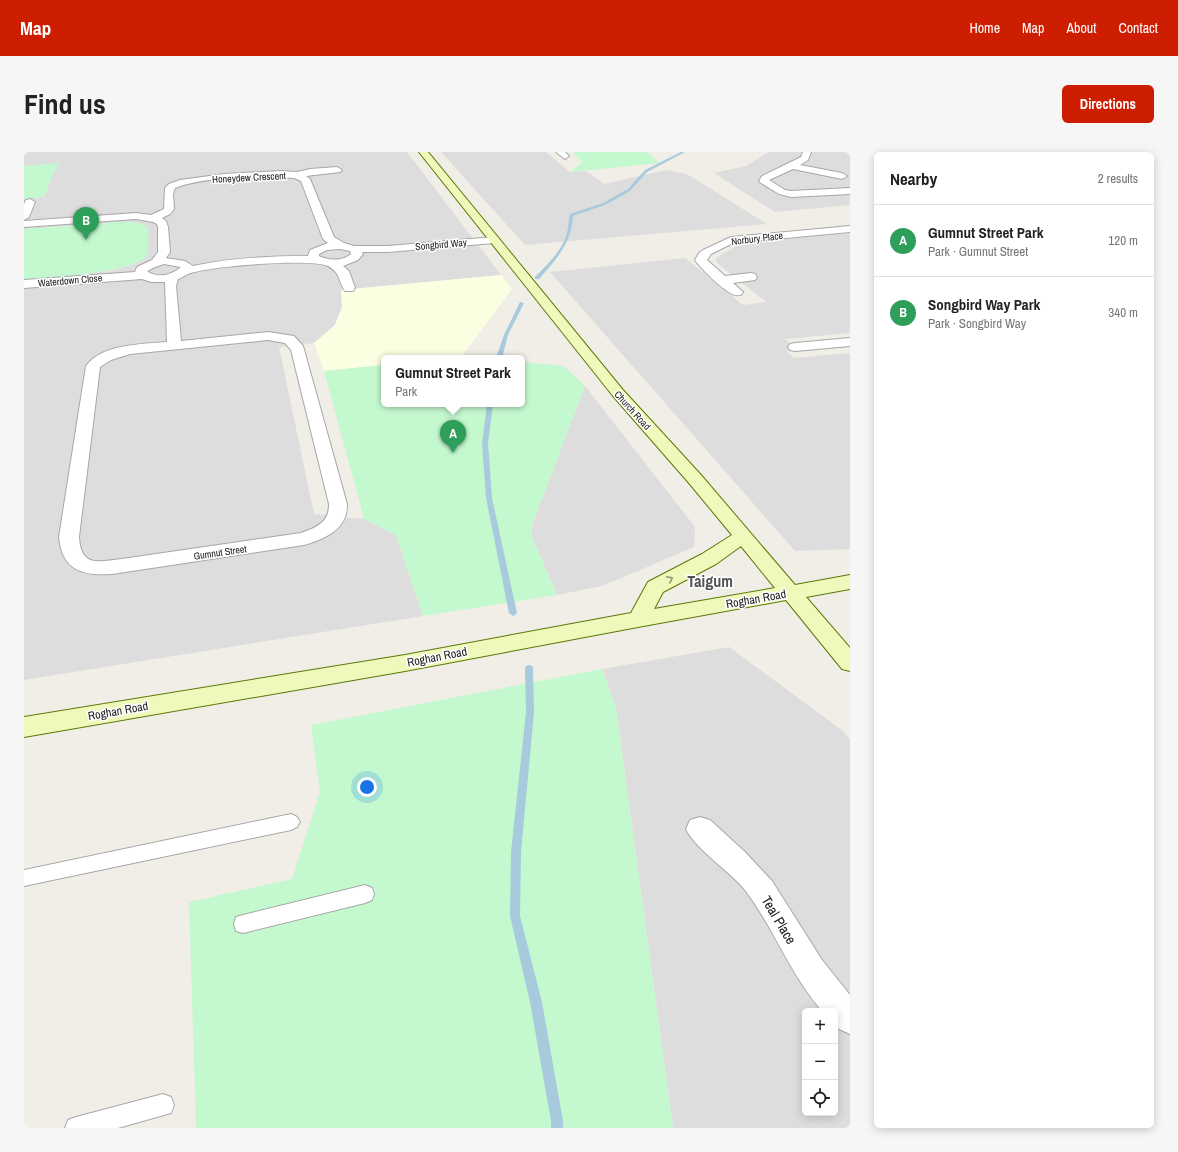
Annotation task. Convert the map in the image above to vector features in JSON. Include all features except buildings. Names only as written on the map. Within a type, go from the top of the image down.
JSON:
[{"type":"street","name":"Church Road","points":[[423,152],[618,393],[743,536],[850,663]]},
{"type":"street","points":[[807,152],[805,158],[792,166],[765,178],[764,181],[788,194],[850,191]]},
{"type":"street","points":[[792,166],[842,176]]},
{"type":"street","points":[[298,175],[310,172],[337,170]]},
{"type":"street","name":"Honeydew Crescent","points":[[153,218],[168,211],[169,190],[171,186],[178,183],[196,180],[266,175],[298,175],[306,181],[321,249]]},
{"type":"street","points":[[774,197],[788,194]]},
{"type":"street","points":[[24,217],[30,202]]},
{"type":"street","points":[[24,224],[129,216],[153,218],[163,225],[168,256],[184,268]]},
{"type":"street","name":"Norbury Place","points":[[738,292],[706,266],[701,260],[703,255],[726,242],[746,238],[850,229]]},
{"type":"street","name":"Songbird Way","points":[[355,253],[494,240]]},
{"type":"street","points":[[168,280],[184,268],[280,259],[340,246],[355,253],[344,266]]},
{"type":"street","points":[[321,249],[331,262],[344,266]]},
{"type":"street","points":[[168,256],[147,265],[142,272],[168,280]]},
{"type":"street","points":[[344,266],[349,288]]},
{"type":"street","name":"Waterdown Close","points":[[24,284],[117,276],[142,272]]},
{"type":"street","points":[[722,280],[751,277]]},
{"type":"street","points":[[168,280],[174,346]]},
{"type":"street","name":"Gumnut Street","points":[[268,336],[283,337],[293,342],[298,349],[338,504],[339,512],[334,523],[321,533],[304,539],[122,566],[94,568],[84,566],[70,555],[69,537],[93,366],[102,359],[121,352],[174,346],[268,336]]},
{"type":"street","points":[[795,347],[850,342]]},
{"type":"street","points":[[638,619],[655,587],[710,559],[743,536]]},
{"type":"street","name":"Roghan Road","points":[[24,727],[405,663],[638,619],[850,582]]},
{"type":"street","name":"Teal Place","points":[[700,829],[755,881],[806,965],[832,999],[850,1018]]},
{"type":"lane","points":[[24,878],[291,822]]},
{"type":"lane","points":[[243,924],[365,894]]},
{"type":"lane","points":[[76,1128],[163,1105]]},
{"type":"shaded area","points":[[24,152],[407,152],[501,275],[341,290],[342,307],[335,325],[314,343],[279,347],[314,514],[364,519],[396,535],[423,616],[24,680],[24,279],[110,271],[135,264],[147,256],[148,229],[118,222],[24,229],[24,199],[44,197],[57,164],[24,166]]},
{"type":"shaded area","points":[[441,152],[546,152],[570,172],[586,171],[604,184],[666,170],[687,174],[767,224],[525,245]]},
{"type":"shaded area","points":[[769,152],[850,152],[850,205],[775,212],[714,173],[746,166]]},
{"type":"shaded area","points":[[850,233],[850,333],[785,339],[789,342],[788,353],[794,358],[850,353],[850,549],[795,551],[550,272],[685,258],[743,305],[766,302],[716,262],[716,258],[744,243]]},
{"type":"shaded area","points":[[501,275],[512,289],[463,355],[381,355],[381,365],[324,371],[314,343],[335,325],[342,307],[341,290]]},
{"type":"shaded area","points":[[585,386],[695,527],[694,547],[602,586],[557,595],[532,537],[531,528]]},
{"type":"shaded area","points":[[729,647],[843,731],[850,740],[850,1128],[673,1128],[616,708],[602,669]]},
{"type":"green space","points":[[572,152],[646,152],[660,163],[570,172],[583,162],[573,154],[576,153]]},
{"type":"green space","points":[[58,163],[44,197],[24,199],[24,166]]},
{"type":"green space","points":[[136,222],[147,226],[148,251],[146,257],[139,262],[88,274],[24,279],[24,229]]},
{"type":"green space","points":[[525,362],[564,366],[585,386],[531,528],[532,537],[557,595],[423,616],[396,535],[364,519],[324,371],[381,365],[381,407],[525,407]]},
{"type":"green space","points":[[602,669],[616,708],[673,1128],[196,1128],[189,902],[292,879],[320,792],[311,725]]},
{"type":"waterway","points":[[537,278],[556,257],[566,242],[571,224],[571,215],[604,204],[629,190],[646,171],[683,152]]},
{"type":"waterway","points":[[500,355],[506,335],[522,303]]},
{"type":"waterway","points":[[490,407],[485,444],[489,498],[513,613]]},
{"type":"waterway","points":[[529,668],[530,712],[516,852],[515,916],[536,1002],[557,1128]]},
{"type":"place","name":"Songbird Way Park","points":[[86,240]]},
{"type":"place","name":"Gumnut Street Park","points":[[453,453]]},
{"type":"district","name":"Taigum","points":[[710,581]]}]
